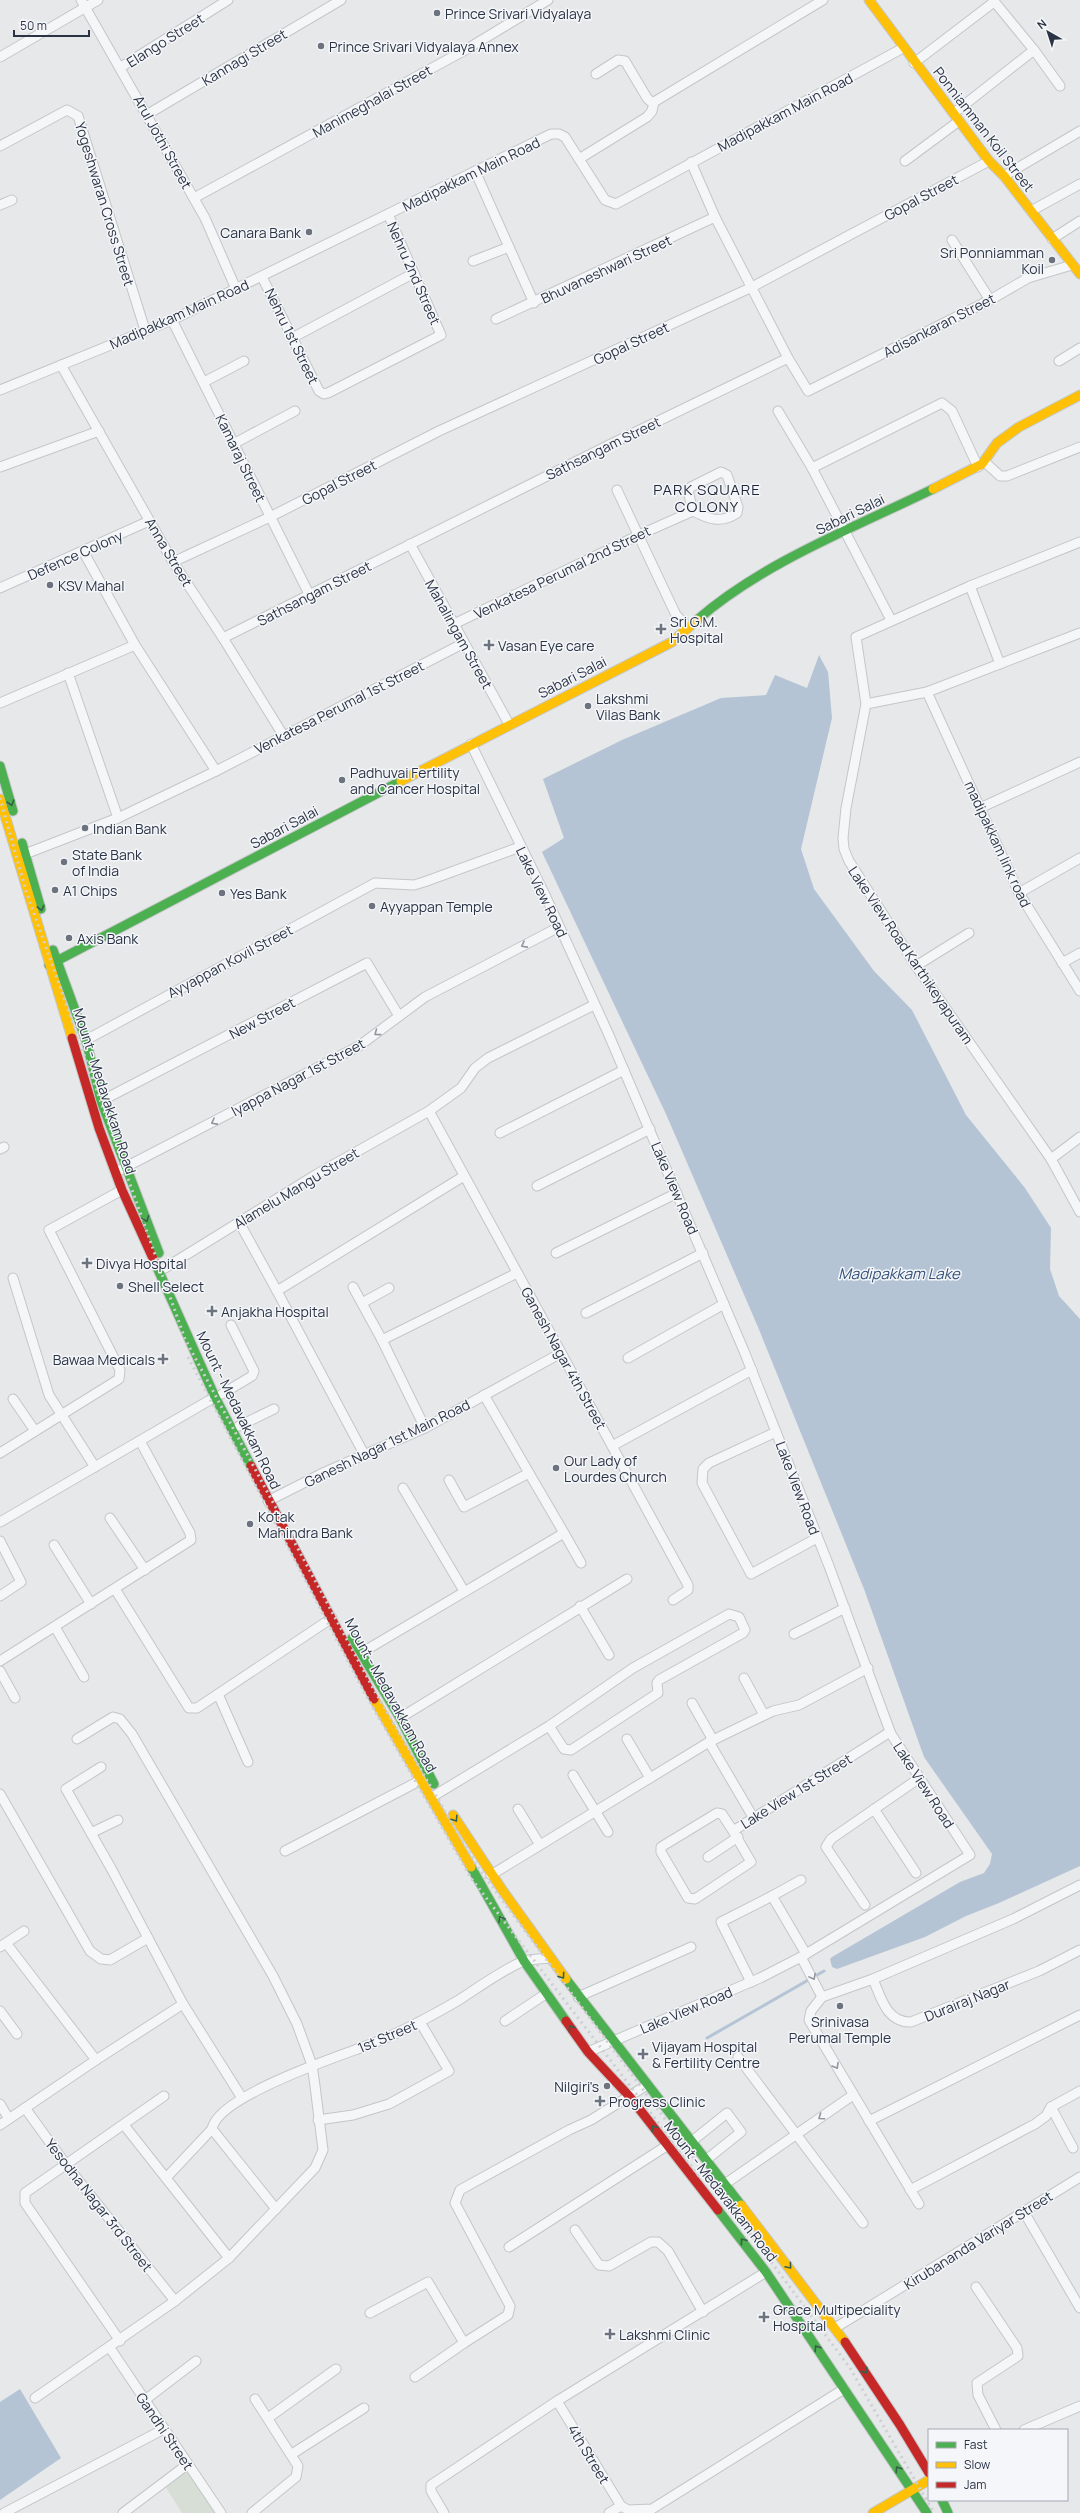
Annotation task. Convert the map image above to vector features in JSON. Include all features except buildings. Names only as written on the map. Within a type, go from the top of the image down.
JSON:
[{"type":"main road","name":"Ponniamman Koil Street","points":[[869,0],[914,63],[954,113],[989,161],[1004,176],[1080,274]]},
{"type":"main road","points":[[982,465],[992,448],[1003,438],[1080,395]]},
{"type":"main road","name":"Sabari Salai","points":[[49,965],[58,962],[509,724],[672,642],[713,606],[770,569],[982,465]]},
{"type":"main road","name":"Mount - Medavakkam Road","points":[[1,770],[48,936],[86,1040],[102,1101],[125,1168],[179,1305],[218,1395],[239,1426],[272,1499],[400,1718],[435,1795],[524,1961],[588,2052],[630,2097],[766,2272],[927,2513]]},
{"type":"main road","name":"Mount - Medavakkam Road","points":[[0,799],[99,1128],[122,1190],[218,1395],[394,1736],[421,1780],[435,1795],[578,1997],[816,2300],[902,2425],[928,2471]]},
{"type":"main road","points":[[873,2513],[928,2481]]},
{"type":"main road","points":[[942,2501],[948,2513]]},
{"type":"street","points":[[0,57],[83,4],[98,0]]},
{"type":"street","name":"Elango Street","points":[[121,67],[228,0]]},
{"type":"street","name":"Kannagi Street","points":[[148,114],[341,0]]},
{"type":"street","name":"Manimeghalai Street","points":[[194,198],[467,49],[548,0]]},
{"type":"street","points":[[579,159],[647,117],[652,111],[654,102],[823,0]]},
{"type":"street","points":[[914,63],[994,1],[1034,50],[1060,86]]},
{"type":"street","name":"Arul Jothi Street","points":[[83,4],[148,114],[194,198],[236,289]]},
{"type":"street","name":"Madipakkam Main Road","points":[[0,390],[172,320],[475,171],[556,133],[565,137],[607,203],[616,204],[691,162],[904,48]]},
{"type":"street","points":[[954,113],[1034,50]]},
{"type":"street","points":[[596,74],[618,60],[625,61],[647,98],[654,102]]},
{"type":"street","name":"Yogeshwaran Cross Street","points":[[0,146],[67,110],[78,116],[145,330]]},
{"type":"street","points":[[906,161],[959,121]]},
{"type":"street","points":[[1004,176],[1080,131]]},
{"type":"street","name":"Gopal Street","points":[[173,562],[270,517],[439,432],[750,288],[989,161]]},
{"type":"street","points":[[691,162],[715,217],[750,288],[788,358]]},
{"type":"street","points":[[475,171],[534,303]]},
{"type":"street","points":[[1031,211],[1080,184]]},
{"type":"street","points":[[0,205],[12,200]]},
{"type":"street","name":"Nehru 2nd Street","points":[[324,394],[439,337],[441,332],[388,214]]},
{"type":"street","name":"Bhuvaneshwari Street","points":[[496,319],[534,303],[715,217]]},
{"type":"street","points":[[1052,239],[1080,221]]},
{"type":"street","points":[[952,240],[990,300]]},
{"type":"street","points":[[473,261],[509,247]]},
{"type":"street","name":"Adisankaran Street","points":[[788,358],[808,391],[990,300],[1028,278],[1072,265]]},
{"type":"street","points":[[292,338],[414,273]]},
{"type":"street","name":"Nehru 1st Street","points":[[262,277],[319,391],[324,394]]},
{"type":"street","name":"Kamaraj Street","points":[[172,320],[310,596]]},
{"type":"street","points":[[1059,361],[1080,348]]},
{"type":"street","name":"Sathsangam Street","points":[[224,638],[310,596],[410,544],[788,358]]},
{"type":"street","points":[[204,382],[244,361]]},
{"type":"street","name":"Anna Street","points":[[61,365],[173,562],[224,638],[283,735]]},
{"type":"street","points":[[812,468],[942,403],[947,405],[952,411],[982,465],[1000,476],[1007,476],[1080,447]]},
{"type":"street","points":[[235,444],[295,411]]},
{"type":"street","points":[[778,411],[812,468],[891,620],[970,586],[1080,542]]},
{"type":"street","points":[[0,467],[98,431]]},
{"type":"street","points":[[721,472],[727,475],[738,507],[737,513],[731,517],[712,520],[693,512],[688,491],[691,487],[721,472]]},
{"type":"street","points":[[616,490],[639,535],[676,615],[688,627]]},
{"type":"street","name":"Venkatesa Perumal 2nd Street","points":[[454,624],[639,535],[693,512]]},
{"type":"street","name":"Defence Colony","points":[[0,588],[149,521]]},
{"type":"street","name":"Mahalingam Street","points":[[410,544],[509,724]]},
{"type":"street","points":[[83,551],[135,645],[216,771]]},
{"type":"street","points":[[970,586],[1000,664]]},
{"type":"street","name":"Lake View Road Karthikeyapuram","points":[[891,620],[859,634],[856,638],[866,704],[846,808],[842,838],[844,849],[849,861],[916,966],[1051,1159],[1080,1212]]},
{"type":"street","points":[[866,704],[927,692],[1080,633]]},
{"type":"street","name":"Venkatesa Perumal 1st Street","points":[[25,854],[118,818],[216,771],[283,735],[464,643]]},
{"type":"street","points":[[0,702],[135,645]]},
{"type":"street","points":[[68,673],[118,818]]},
{"type":"street","name":"madipakkam link road","points":[[927,692],[1019,893],[1080,991]]},
{"type":"street","name":"Lake View Road","points":[[471,744],[559,927],[650,1129],[752,1370],[868,1668],[890,1732],[918,1779],[970,1855],[804,1958],[675,2016],[612,2040],[588,2052]]},
{"type":"street","points":[[980,808],[1080,762]]},
{"type":"street","name":"Ayyappan Kovil Street","points":[[86,1040],[375,883],[414,885],[520,847]]},
{"type":"street","points":[[1019,893],[1080,858]]},
{"type":"street","name":"Iyappa Nagar 1st Street","points":[[115,1173],[359,1046],[425,997],[559,927]]},
{"type":"street","points":[[916,966],[969,933]]},
{"type":"street","points":[[1062,963],[1080,953]]},
{"type":"street","name":"New Street","points":[[102,1101],[367,963],[399,1016]]},
{"type":"street","name":"Alamelu Mangu Street","points":[[165,1268],[317,1174],[429,1111],[461,1088],[475,1068],[488,1058],[594,1005]]},
{"type":"street","points":[[500,1133],[624,1070]]},
{"type":"street","name":"Ganesh Nagar 4th Street","points":[[429,1111],[688,1585],[688,1590],[673,1600]]},
{"type":"street","points":[[537,1186],[650,1129]]},
{"type":"street","points":[[1051,1159],[1080,1137]]},
{"type":"street","points":[[277,1290],[464,1176]]},
{"type":"street","points":[[0,1453],[119,1379],[120,1370],[49,1230],[122,1190]]},
{"type":"street","points":[[556,1253],[677,1193]]},
{"type":"street","points":[[239,1222],[364,1454]]},
{"type":"street","points":[[586,1313],[703,1254]]},
{"type":"street","points":[[382,1340],[517,1273]]},
{"type":"street","points":[[13,1278],[49,1395],[95,1467]]},
{"type":"street","points":[[353,1287],[382,1340],[425,1428]]},
{"type":"street","points":[[362,1303],[389,1288]]},
{"type":"street","points":[[628,1358],[724,1304]]},
{"type":"street","points":[[0,1522],[252,1376],[254,1371],[231,1326]]},
{"type":"street","name":"Ganesh Nagar 1st Main Road","points":[[272,1499],[364,1454],[425,1428],[561,1353]]},
{"type":"street","points":[[612,1446],[752,1370]]},
{"type":"street","points":[[484,1395],[581,1563]]},
{"type":"street","points":[[13,1399],[35,1431]]},
{"type":"street","points":[[239,1426],[274,1409]]},
{"type":"street","points":[[776,1432],[709,1463],[701,1476],[702,1483],[751,1574],[817,1538]]},
{"type":"street","points":[[0,1661],[146,1570],[191,1540],[190,1533],[140,1441]]},
{"type":"street","points":[[449,1480],[464,1507],[529,1473]]},
{"type":"street","points":[[403,1488],[464,1591]]},
{"type":"street","points":[[110,1518],[146,1570]]},
{"type":"street","points":[[361,1653],[564,1533]]},
{"type":"street","points":[[0,1541],[21,1582],[0,1596]]},
{"type":"street","points":[[54,1545],[91,1604]]},
{"type":"street","points":[[400,1718],[580,1606],[628,1579]]},
{"type":"street","points":[[115,1589],[189,1708],[197,1708],[332,1618]]},
{"type":"street","points":[[580,1606],[609,1654]]},
{"type":"street","points":[[794,1634],[845,1608]]},
{"type":"street","points":[[435,1795],[549,1726],[640,1664],[729,1614],[739,1617],[745,1630],[743,1633],[659,1680],[657,1683],[658,1693],[571,1750],[564,1749],[549,1726]]},
{"type":"street","points":[[54,1626],[84,1677]]},
{"type":"street","points":[[491,1876],[711,1741],[781,1708],[803,1704],[868,1668]]},
{"type":"street","points":[[0,1670],[15,1698]]},
{"type":"street","points":[[744,1678],[764,1715]]},
{"type":"street","points":[[218,1694],[248,1762]]},
{"type":"street","points":[[692,1703],[753,1817]]},
{"type":"street","points":[[35,2398],[120,2341],[175,2301],[228,2258],[315,2168],[323,2150],[312,2065],[297,2024],[273,1976],[132,1734],[120,1719],[113,1717],[77,1739]]},
{"type":"street","name":"Lake View 1st Street","points":[[736,1834],[753,1817],[890,1732]]},
{"type":"street","points":[[627,1739],[650,1778]]},
{"type":"street","points":[[101,1767],[66,1789],[183,2004],[242,2098]]},
{"type":"street","points":[[573,1774],[608,1832]]},
{"type":"street","points":[[865,1905],[826,1847],[831,1839],[918,1779]]},
{"type":"street","points":[[285,1851],[421,1780]]},
{"type":"street","points":[[0,1794],[90,1950],[101,1959],[110,1960],[148,1938]]},
{"type":"street","points":[[518,1809],[540,1845]]},
{"type":"street","points":[[874,1809],[916,1873]]},
{"type":"street","name":"Lake View 1st Street","points":[[717,1813],[722,1814],[736,1834],[751,1862],[694,1898],[688,1898],[661,1852],[664,1844],[717,1813]]},
{"type":"street","points":[[91,1833],[118,1820]]},
{"type":"street","points":[[708,1857],[736,1834]]},
{"type":"street","points":[[751,1982],[721,1922],[801,1880]]},
{"type":"street","points":[[919,2204],[809,2020],[811,2011],[820,1993],[873,1979],[1013,1919],[1080,1885]]},
{"type":"street","points":[[772,1896],[820,1993]]},
{"type":"street","points":[[24,1931],[3,1945],[96,2060]]},
{"type":"street","points":[[578,1997],[691,1947]]},
{"type":"street","name":"Durairaj Nagar","points":[[873,1979],[890,2014],[896,2020],[911,2022],[1032,1974],[1080,1950]]},
{"type":"street","points":[[524,1961],[549,1958]]},
{"type":"street","name":"1st Street","points":[[166,2178],[212,2129],[213,2121],[242,2098],[312,2065],[374,2043],[420,2022],[524,1961]]},
{"type":"street","points":[[505,2021],[547,1993]]},
{"type":"street","points":[[0,2125],[96,2060],[183,2004]]},
{"type":"street","points":[[0,2011],[17,2034]]},
{"type":"street","points":[[869,2121],[1080,2015]]},
{"type":"street","points":[[318,2120],[353,2115],[389,2104],[449,2071],[420,2022]]},
{"type":"street","points":[[738,2057],[863,2223]]},
{"type":"street","points":[[415,2377],[508,2315],[510,2306],[455,2203],[456,2195],[460,2190],[569,2130],[591,2120],[647,2086]]},
{"type":"street","points":[[910,2190],[1035,2124],[1046,2116],[1051,2107],[1080,2091]]},
{"type":"street","points":[[725,2184],[853,2095]]},
{"type":"street","points":[[120,2341],[25,2204],[24,2196],[25,2193],[67,2166],[164,2096]]},
{"type":"street","points":[[0,2104],[9,2119]]},
{"type":"street","points":[[1051,2107],[1073,2148]]},
{"type":"street","name":"Yesodha Nagar 3rd Street","points":[[25,2108],[67,2166],[175,2301]]},
{"type":"street","points":[[691,2142],[727,2113],[742,2132],[706,2160]]},
{"type":"street","points":[[124,2124],[228,2258]]},
{"type":"street","points":[[212,2129],[276,2209]]},
{"type":"street","points":[[509,2247],[668,2145]]},
{"type":"street","name":"Kirubananda Variyar Street","points":[[835,2328],[1080,2177]]},
{"type":"street","points":[[1024,2212],[1080,2308]]},
{"type":"street","points":[[575,2230],[599,2265],[604,2266],[609,2266],[651,2242],[658,2242],[668,2251],[703,2312]]},
{"type":"street","points":[[443,2513],[431,2491],[431,2485],[557,2401],[766,2272]]},
{"type":"street","points":[[370,2313],[428,2282],[464,2343]]},
{"type":"street","points":[[976,2287],[1017,2348],[1018,2356],[977,2383],[978,2395],[995,2429]]},
{"type":"street","name":"Gandhi Street","points":[[110,2348],[221,2513]]},
{"type":"street","points":[[145,2400],[196,2360]]},
{"type":"street","points":[[268,2418],[336,2369]]},
{"type":"street","points":[[609,2513],[621,2506],[628,2510],[652,2509],[844,2389]]},
{"type":"street","points":[[252,2513],[296,2477],[298,2466],[292,2454],[255,2399]]},
{"type":"street","name":"4th Street","points":[[557,2401],[621,2506]]},
{"type":"street","points":[[1026,2429],[1080,2406]]},
{"type":"street","points":[[292,2454],[364,2408]]},
{"type":"street","points":[[4,2513],[164,2429]]},
{"type":"street","points":[[123,2513],[188,2464]]},
{"type":"shaded area","points":[[186,2468],[217,2513],[182,2513],[165,2486]]},
{"type":"water","name":"Madipakkam Lake","points":[[819,655],[828,672],[832,718],[801,849],[814,889],[874,971],[912,1010],[966,1115],[1025,1188],[1051,1228],[1050,1269],[1059,1296],[1080,1319],[1080,1866],[999,1903],[966,1916],[925,1937],[837,1969],[832,1967],[830,1959],[832,1957],[960,1882],[984,1873],[990,1864],[992,1854],[924,1757],[864,1589],[758,1327],[666,1114],[542,852],[564,838],[543,779],[622,740],[721,698],[766,695],[775,675],[807,688]]},
{"type":"water","points":[[20,2389],[61,2458],[0,2500],[0,2402]]},
{"type":"waterway","points":[[707,2038],[824,1971]]},
{"type":"railway","points":[[0,798],[26,891],[185,1339],[373,1688],[479,1869],[850,2368],[934,2513]]},
{"type":"railway","points":[[188,1357],[364,1692],[471,1878],[699,2176]]},
{"type":"traffic: fast","points":[[697,620],[750,581],[810,547],[933,489]]},
{"type":"traffic: fast","points":[[0,766],[13,811]]},
{"type":"traffic: fast","points":[[49,965],[401,781]]},
{"type":"traffic: fast","points":[[22,843],[41,909]]},
{"type":"traffic: fast","points":[[53,950],[86,1040],[101,1101],[159,1253]]},
{"type":"traffic: fast","points":[[156,1265],[215,1397],[251,1466]]},
{"type":"traffic: fast","points":[[352,1638],[400,1718],[434,1784]]},
{"type":"traffic: fast","points":[[471,1867],[524,1961],[566,2021]]},
{"type":"traffic: fast","points":[[566,1979],[741,2205]]},
{"type":"traffic: fast","points":[[718,2210],[766,2272],[927,2513]]},
{"type":"traffic: fast","points":[[942,2501],[948,2513]]},
{"type":"traffic: slow","points":[[869,0],[989,161],[1004,176],[1080,274]]},
{"type":"traffic: slow","points":[[933,489],[982,464],[997,443],[1019,427],[1080,395]]},
{"type":"traffic: slow","points":[[401,781],[672,642],[697,620]]},
{"type":"traffic: slow","points":[[0,799],[72,1038]]},
{"type":"traffic: slow","points":[[374,1699],[471,1867]]},
{"type":"traffic: slow","points":[[453,1815],[503,1891],[566,1979]]},
{"type":"traffic: slow","points":[[741,2205],[845,2342]]},
{"type":"traffic: slow","points":[[873,2513],[928,2481]]},
{"type":"traffic: jam","points":[[72,1038],[99,1128],[122,1190],[156,1265]]},
{"type":"traffic: jam","points":[[251,1466],[374,1699]]},
{"type":"traffic: jam","points":[[566,2021],[588,2052],[630,2097],[718,2210]]},
{"type":"traffic: jam","points":[[845,2342],[900,2425],[928,2471]]},
{"type":"place","name":"Prince Srivari Vidyalaya","points":[[437,13]]},
{"type":"place","name":"Prince Srivari Vidyalaya Annex","points":[[321,46]]},
{"type":"place","name":"Canara Bank","points":[[309,232]]},
{"type":"place","name":"Sri Ponniamman Koil","points":[[1052,260]]},
{"type":"place","name":"KSV Mahal","points":[[50,585]]},
{"type":"place","name":"Sri G.M. Hospital","points":[[661,629]]},
{"type":"place","name":"Vasan Eye care","points":[[489,645]]},
{"type":"place","name":"Lakshmi Vilas Bank","points":[[588,706]]},
{"type":"place","name":"Padhuvai Fertility and Cancer Hospital","points":[[342,780]]},
{"type":"place","name":"Indian Bank","points":[[85,828]]},
{"type":"place","name":"State Bank of India","points":[[64,862]]},
{"type":"place","name":"A1 Chips","points":[[55,890]]},
{"type":"place","name":"Yes Bank","points":[[222,893]]},
{"type":"place","name":"Ayyappan Temple","points":[[372,906]]},
{"type":"place","name":"Axis Bank","points":[[69,938]]},
{"type":"place","name":"Divya Hospital","points":[[87,1263]]},
{"type":"place","name":"Shell Select","points":[[120,1286]]},
{"type":"place","name":"Anjakha Hospital","points":[[212,1311]]},
{"type":"place","name":"Bawaa Medicals","points":[[163,1359]]},
{"type":"place","name":"Our Lady of Lourdes Church","points":[[556,1468]]},
{"type":"place","name":"Kotak Mahindra Bank","points":[[250,1524]]},
{"type":"place","name":"Srinivasa Perumal Temple","points":[[840,2006]]},
{"type":"place","name":"Vijayam Hospital & Fertility Centre","points":[[643,2054]]},
{"type":"place","name":"Nilgiri's","points":[[607,2086]]},
{"type":"place","name":"Progress Clinic","points":[[600,2101]]},
{"type":"place","name":"Grace Multipeciality Hospital","points":[[764,2317]]},
{"type":"place","name":"Lakshmi Clinic","points":[[610,2334]]},
{"type":"district","name":"PARK SQUARE COLONY","points":[[707,498]]}]
